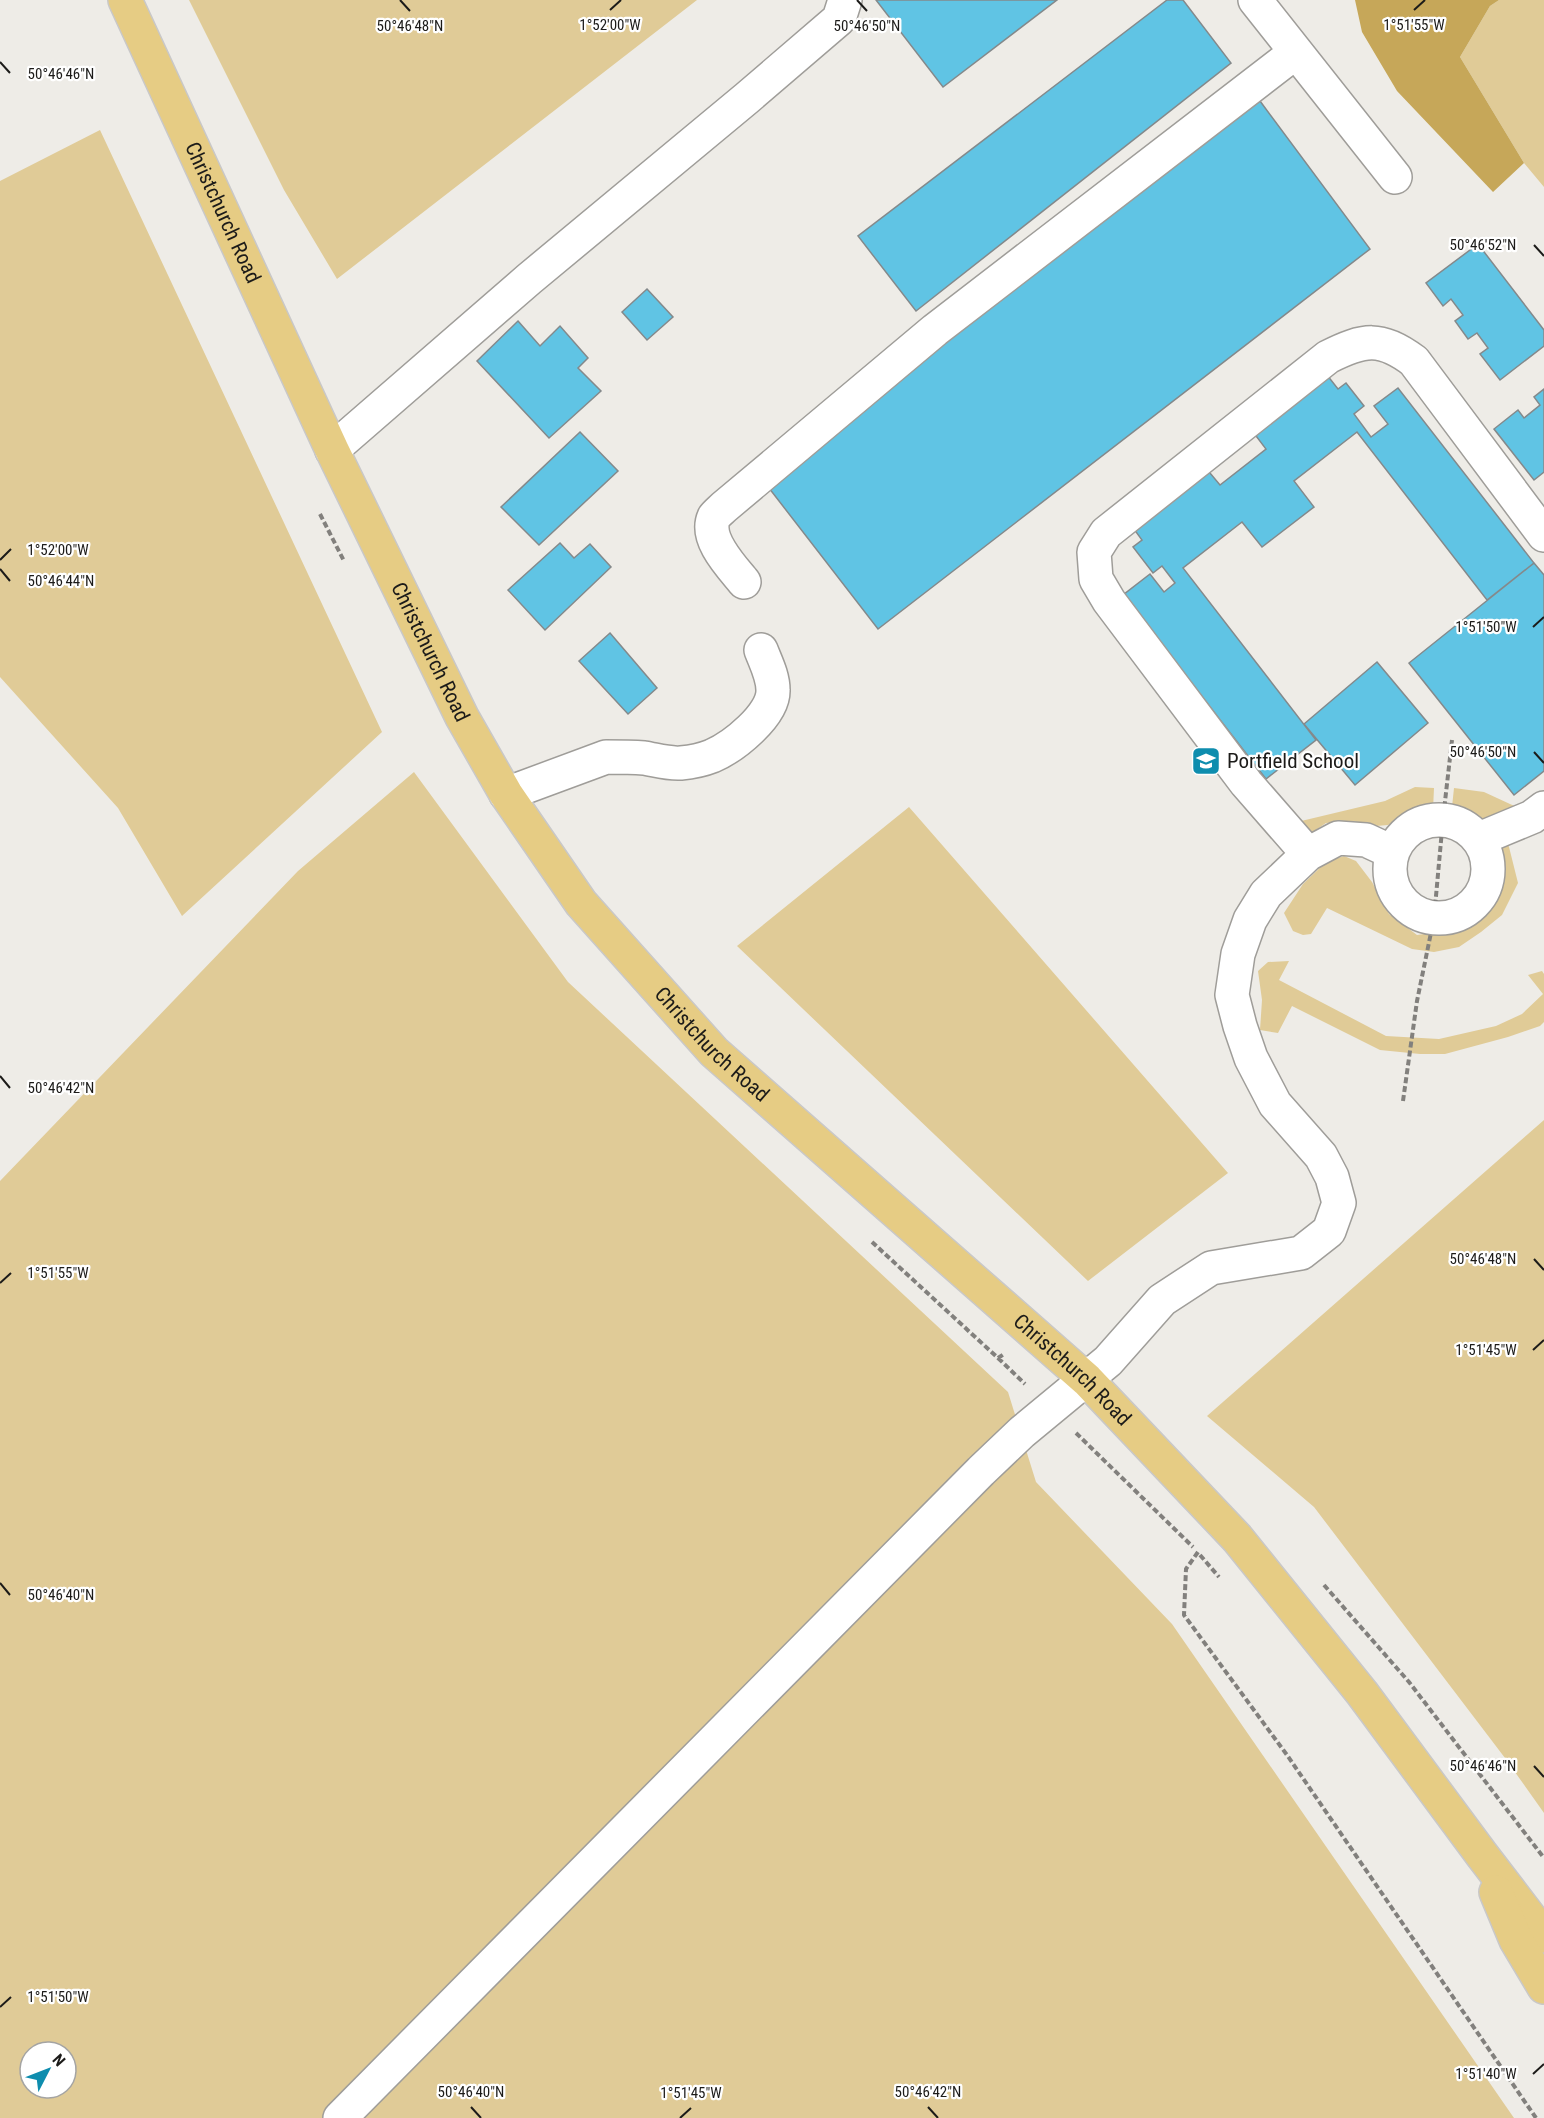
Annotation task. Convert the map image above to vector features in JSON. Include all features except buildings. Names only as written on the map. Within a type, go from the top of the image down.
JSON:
[{"type":"main road","name":"Christchurch Road","points":[[125,0],[332,450],[462,717],[506,794],[581,903],[714,1052],[1087,1380],[1237,1538],[1362,1693],[1540,1934]]},
{"type":"main road","points":[[1482,1855],[1516,1940],[1544,1987]]},
{"type":"lane","points":[[332,450],[529,279],[839,19],[845,0]]},
{"type":"lane","points":[[1255,0],[1395,177]]},
{"type":"lane","points":[[744,582],[721,554],[715,541],[712,528],[714,517],[724,507],[935,330],[1296,52]]},
{"type":"lane","points":[[1308,854],[1246,783],[1109,602],[1096,579],[1094,552],[1106,533],[1328,357],[1354,344],[1375,343],[1398,349],[1414,361],[1544,535]]},
{"type":"lane","points":[[506,794],[606,757],[623,756],[677,763],[695,762],[714,755],[748,732],[771,703],[774,692],[771,674],[761,651]]},
{"type":"lane","points":[[1479,839],[1532,817],[1544,808]]},
{"type":"lane","points":[[1443,819],[1456,822],[1469,829],[1479,839],[1486,854],[1489,869],[1486,884],[1479,898],[1469,909],[1455,916],[1434,918],[1410,909],[1398,898],[1389,868],[1397,841],[1412,827],[1430,820],[1443,819]]},
{"type":"lane","points":[[340,2118],[981,1471],[1022,1432],[1108,1361],[1162,1300],[1211,1268],[1301,1253],[1329,1231],[1339,1203],[1332,1177],[1321,1156],[1275,1104],[1251,1058],[1240,1026],[1232,995],[1238,954],[1250,921],[1266,894],[1308,854],[1338,838],[1366,840],[1392,852]]},
{"type":"path","points":[[316,504],[347,567]]},
{"type":"path","points":[[1403,1101],[1417,1001],[1434,918],[1452,740]]},
{"type":"path","points":[[869,1239],[998,1358],[1198,1552],[1186,1569],[1184,1615],[1293,1764],[1536,2118]]},
{"type":"path","points":[[998,1358],[1033,1333]]},
{"type":"path","points":[[1321,1582],[1409,1682],[1544,1858]]},
{"type":"shaded area","points":[[189,0],[697,0],[337,279],[284,190]]},
{"type":"shaded area","points":[[1355,0],[1499,0],[1490,6],[1460,57],[1524,163],[1493,192],[1397,91],[1362,32]]},
{"type":"shaded area","points":[[1499,0],[1544,0],[1544,187],[1524,163],[1460,57],[1490,6]]},
{"type":"shaded area","points":[[100,130],[382,732],[182,916],[118,808],[0,677],[0,181]]},
{"type":"shaded area","points":[[414,772],[568,982],[1008,1392],[1036,1482],[1172,1624],[1514,2118],[0,2118],[0,1181],[298,871]]},
{"type":"shaded area","points":[[1415,787],[1434,788],[1433,810],[1404,817],[1388,825],[1376,826],[1351,821],[1326,823],[1307,836],[1297,822],[1385,801]]},
{"type":"shaded area","points":[[1454,788],[1484,792],[1523,810],[1487,823],[1452,807]]},
{"type":"shaded area","points":[[909,807],[1228,1173],[1088,1281],[737,946]]},
{"type":"shaded area","points":[[1508,843],[1518,883],[1502,915],[1459,947],[1434,952],[1412,949],[1327,908],[1311,934],[1303,935],[1293,931],[1284,913],[1303,884],[1326,862],[1344,856],[1356,861],[1372,882],[1389,914],[1417,935],[1461,929],[1489,909],[1500,884],[1495,851]]},
{"type":"shaded area","points":[[1289,961],[1279,980],[1386,1036],[1439,1039],[1496,1026],[1522,1014],[1543,994],[1528,975],[1542,971],[1544,974],[1544,1022],[1540,1026],[1508,1037],[1445,1054],[1380,1050],[1292,1006],[1278,1033],[1260,1030],[1262,1000],[1258,971],[1268,962]]},
{"type":"shaded area","points":[[1544,1120],[1544,1813],[1505,1758],[1314,1507],[1207,1416]]},
{"type":"place","name":"Portfield School","points":[[1206,761]]}]
